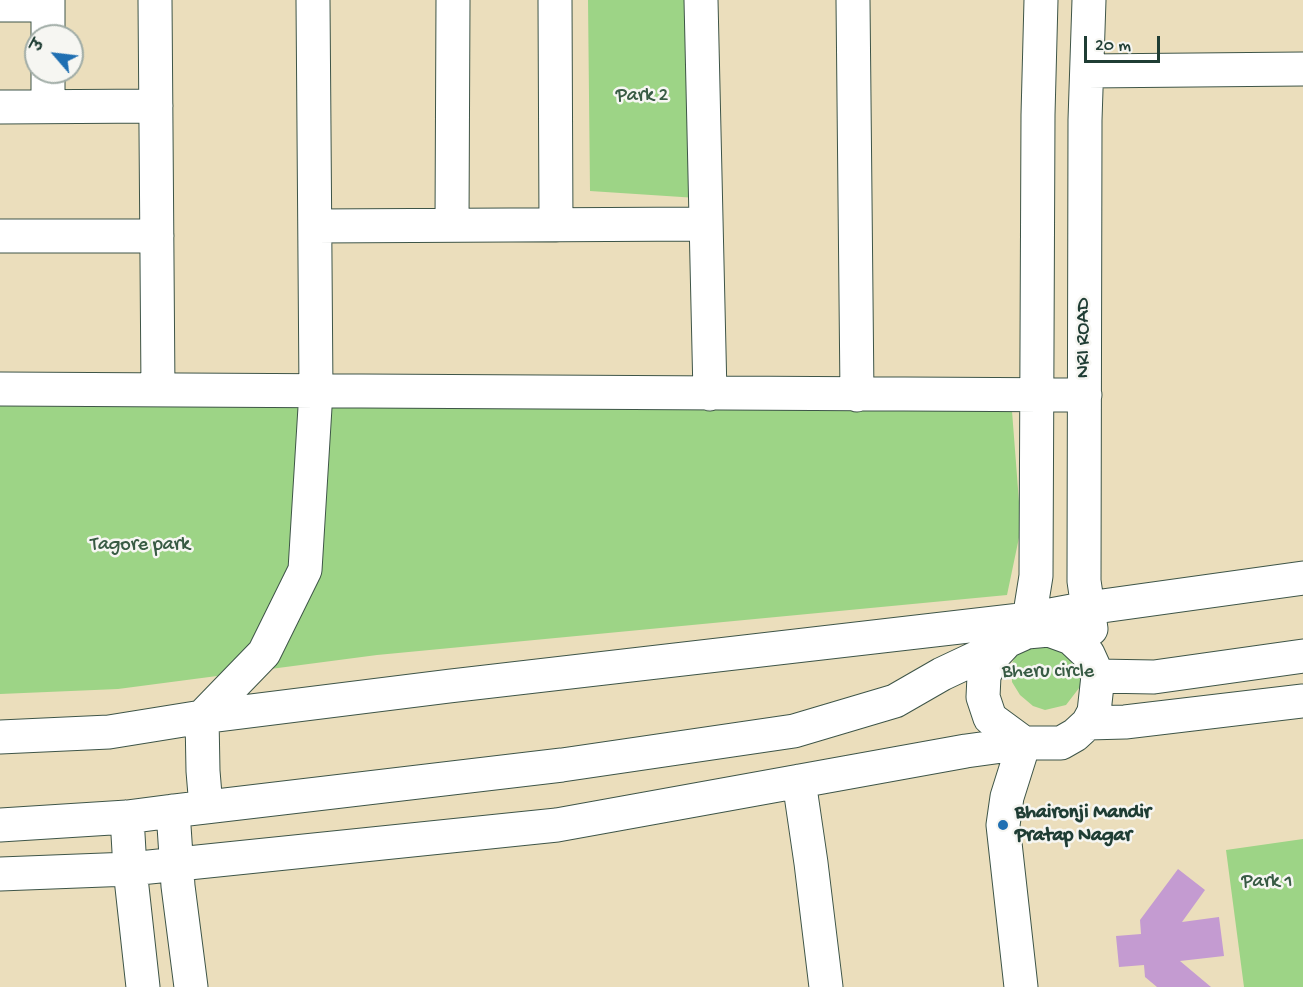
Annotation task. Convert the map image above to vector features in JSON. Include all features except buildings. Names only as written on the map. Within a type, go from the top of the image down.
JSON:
[{"type":"street","points":[[155,0],[158,390]]},
{"type":"street","points":[[206,807],[202,717],[264,653],[305,570],[316,392],[313,0]]},
{"type":"street","points":[[452,225],[453,0]]},
{"type":"street","points":[[555,0],[556,225]]},
{"type":"street","points":[[701,0],[710,394]]},
{"type":"street","points":[[853,0],[857,395]]},
{"type":"street","points":[[1024,743],[990,718],[983,697],[984,676],[993,656],[1007,641],[1028,625],[1036,576],[1038,115],[1041,0]]},
{"type":"street","name":"NRI ROAD","points":[[1089,0],[1084,580],[1098,676]]},
{"type":"street","points":[[0,5],[48,14]]},
{"type":"street","points":[[1087,71],[1303,69]]},
{"type":"street","points":[[48,84],[48,106]]},
{"type":"street","points":[[0,107],[156,106]]},
{"type":"street","points":[[315,226],[706,224]]},
{"type":"street","points":[[0,236],[157,236]]},
{"type":"street","points":[[0,389],[1085,395]]},
{"type":"street","points":[[0,737],[109,732],[202,717],[450,686],[1028,625],[1088,608],[1303,578]]},
{"type":"street","points":[[0,874],[130,869],[557,825],[966,751],[1024,743],[1060,743],[1076,735],[1088,723],[1094,712],[1098,676],[1088,654],[1071,638],[1028,625]]},
{"type":"street","points":[[0,825],[127,817],[562,765],[794,731],[895,701],[942,674],[976,658],[993,656]]},
{"type":"street","points":[[1098,676],[1154,677],[1303,656]]},
{"type":"street","points":[[1088,723],[1125,723],[1303,701]]},
{"type":"street","points":[[1003,825],[1007,797],[1024,743]]},
{"type":"street","points":[[966,751],[988,765],[1003,825],[1021,987]]},
{"type":"street","points":[[799,781],[826,987]]},
{"type":"street","points":[[173,811],[180,908],[191,987]]},
{"type":"street","points":[[127,817],[130,869],[143,987]]},
{"type":"green space","name":"Park 2","points":[[588,0],[695,0],[697,198],[590,191]]},
{"type":"green space","name":"Tagore park","points":[[0,406],[1012,411],[1021,528],[1007,595],[377,655],[118,689],[0,694]]},
{"type":"green space","name":"Bheru circle","points":[[1061,639],[1086,679],[1066,705],[1045,710],[1033,706],[1020,695],[1012,682],[1012,663],[1019,650]]},
{"type":"green space","name":"Park 1","points":[[1303,839],[1303,987],[1244,987],[1226,850]]},
{"type":"place","name":"Bhaironji Mandir Pratap Nagar","points":[[1003,825]]}]
